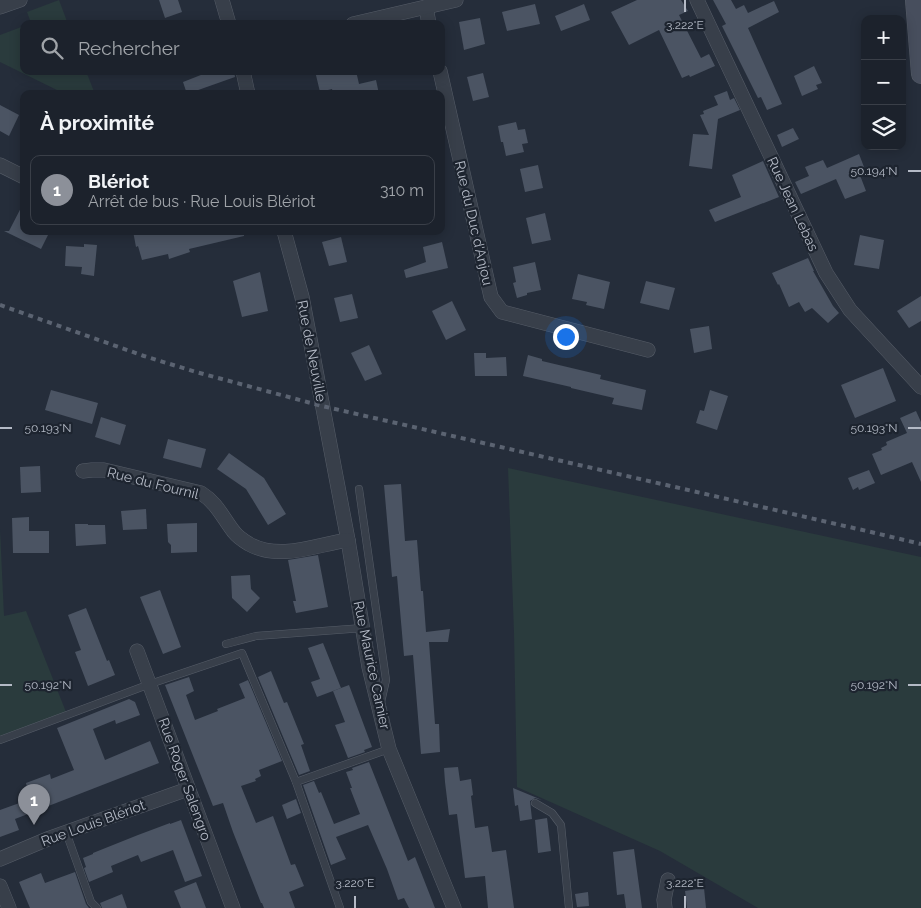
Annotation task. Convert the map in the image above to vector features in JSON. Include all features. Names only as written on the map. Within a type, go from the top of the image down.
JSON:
[{"type":"street","points":[[0,7],[20,0]]},
{"type":"street","points":[[222,0],[228,20]]},
{"type":"street","points":[[371,20],[456,0]]},
{"type":"street","name":"Rue Jean Lebas","points":[[696,0],[826,273],[850,310],[921,387]]},
{"type":"street","points":[[915,0],[921,74]]},
{"type":"street","points":[[426,8],[428,20]]},
{"type":"street","points":[[244,75],[247,90]]},
{"type":"street","name":"Rue du Duc d'Anjou","points":[[441,75],[444,90]]},
{"type":"street","name":"Rue du Duc d'Anjou","points":[[445,93],[491,297],[502,312],[648,350]]},
{"type":"street","points":[[0,165],[20,176]]},
{"type":"street","name":"Rue de Neuville","points":[[285,235],[302,297],[334,472]]},
{"type":"street","name":"Rue du Fournil","points":[[83,471],[104,470],[202,493],[216,505],[235,533],[259,549],[285,553],[348,540]]},
{"type":"street","name":"Rue Maurice Camier","points":[[334,472],[348,540],[369,667],[389,749],[454,908]]},
{"type":"street","name":"Rue Roger Salengro","points":[[137,651],[232,908]]},
{"type":"street","name":"Rue Louis Blériot","points":[[0,859],[36,843],[188,789]]},
{"type":"street","points":[[665,908],[664,900],[668,880]]},
{"type":"street","points":[[0,886],[9,908]]},
{"type":"lane","points":[[359,489],[386,680],[380,710]]},
{"type":"lane","points":[[226,644],[256,636],[363,628]]},
{"type":"lane","points":[[0,740],[150,684],[242,653],[296,782],[340,908]]},
{"type":"lane","points":[[296,782],[389,749]]},
{"type":"lane","points":[[535,803],[552,813],[561,825],[569,908]]},
{"type":"lane","points":[[66,832],[91,902],[97,908]]},
{"type":"shaded area","points":[[59,0],[66,20],[30,20],[27,12]]},
{"type":"shaded area","points":[[20,28],[20,72],[0,62],[0,35]]},
{"type":"shaded area","points":[[26,75],[88,75],[93,90],[57,90]]},
{"type":"shaded area","points":[[508,468],[921,557],[921,908],[758,908],[660,851],[517,787]]},
{"type":"shaded area","points":[[0,529],[4,616],[26,611],[66,712],[0,736]]},
{"type":"building","points":[[159,0],[178,0],[182,12],[165,18]]},
{"type":"building","points":[[637,0],[681,0],[688,11],[679,15],[701,58],[709,54],[715,66],[690,77],[689,75],[682,78],[659,30],[629,45],[611,12]]},
{"type":"building","points":[[713,0],[731,0],[736,9],[744,5],[748,13],[774,1],[779,12],[748,28],[782,104],[767,110],[761,97],[758,98],[722,26],[726,24]]},
{"type":"building","points":[[535,4],[540,24],[507,31],[502,12]]},
{"type":"building","points":[[584,4],[590,20],[561,31],[555,16]]},
{"type":"building","points":[[480,18],[485,44],[464,50],[459,22]]},
{"type":"building","points":[[814,66],[822,83],[816,85],[818,89],[802,96],[794,76]]},
{"type":"building","points":[[483,73],[489,97],[473,101],[467,77]]},
{"type":"building","points":[[201,75],[235,75],[235,77],[198,90],[186,90],[183,82]]},
{"type":"building","points":[[316,75],[357,75],[359,84],[376,80],[378,90],[332,89],[320,90]]},
{"type":"building","points":[[727,91],[730,100],[734,98],[740,110],[718,119],[712,169],[689,166],[693,134],[709,135],[700,115],[704,114],[703,111],[718,105],[714,96]]},
{"type":"building","points":[[0,105],[19,115],[9,136],[0,131]]},
{"type":"building","points":[[516,122],[518,130],[525,129],[528,143],[522,144],[524,152],[506,156],[498,126]]},
{"type":"building","points":[[793,128],[799,139],[782,147],[777,135]]},
{"type":"building","points":[[859,154],[864,167],[858,170],[866,191],[845,199],[836,179],[801,194],[795,182],[809,176],[805,167],[823,160],[827,168]]},
{"type":"building","points":[[763,161],[779,197],[715,222],[709,210],[741,197],[732,175]]},
{"type":"building","points":[[538,165],[543,188],[525,192],[520,169]]},
{"type":"building","points":[[20,210],[20,235],[48,235],[41,249],[4,231],[9,231]]},
{"type":"building","points":[[545,213],[551,240],[532,244],[526,218]]},
{"type":"building","points":[[134,235],[244,235],[189,249],[190,252],[169,259],[168,254],[142,260],[138,246],[136,247]]},
{"type":"building","points":[[860,235],[884,240],[879,269],[854,265]]},
{"type":"building","points":[[341,237],[347,262],[329,266],[322,242]]},
{"type":"building","points":[[442,242],[448,268],[406,278],[404,270],[426,262],[423,247]]},
{"type":"building","points":[[84,244],[97,245],[94,276],[81,274],[82,267],[65,266],[66,246],[84,247]]},
{"type":"building","points":[[808,258],[813,271],[839,313],[828,323],[812,308],[805,312],[799,302],[789,307],[772,273]]},
{"type":"building","points":[[535,262],[541,290],[527,293],[527,295],[517,298],[513,283],[516,282],[513,267]]},
{"type":"building","points":[[260,272],[268,311],[242,317],[233,281]]},
{"type":"building","points":[[578,274],[610,282],[604,309],[586,305],[587,302],[572,299]]},
{"type":"building","points":[[646,281],[675,288],[669,310],[640,303]]},
{"type":"building","points":[[352,294],[358,318],[340,322],[334,298]]},
{"type":"building","points":[[921,296],[921,321],[909,328],[897,311]]},
{"type":"building","points":[[452,301],[466,330],[446,340],[432,311]]},
{"type":"building","points":[[709,326],[712,349],[694,353],[690,329]]},
{"type":"building","points":[[369,345],[382,374],[365,381],[351,353]]},
{"type":"building","points":[[474,353],[486,353],[486,358],[506,357],[507,376],[475,376]]},
{"type":"building","points":[[528,355],[542,359],[542,361],[601,375],[600,379],[646,390],[642,410],[612,404],[614,398],[523,376]]},
{"type":"building","points":[[883,368],[896,401],[855,418],[841,385]]},
{"type":"building","points":[[51,390],[98,403],[92,424],[45,410]]},
{"type":"building","points":[[710,390],[728,396],[717,430],[696,423],[700,410],[704,411]]},
{"type":"building","points":[[916,411],[921,422],[921,482],[912,462],[881,475],[872,454],[882,450],[881,448],[887,445],[886,442],[907,433],[900,418]]},
{"type":"building","points":[[101,417],[126,425],[120,445],[95,437]]},
{"type":"building","points":[[168,439],[206,449],[201,468],[163,458]]},
{"type":"building","points":[[229,453],[264,478],[286,514],[268,525],[246,489],[217,469]]},
{"type":"building","points":[[40,466],[41,492],[21,493],[20,467]]},
{"type":"building","points":[[869,470],[875,483],[859,490],[858,487],[853,490],[848,478]]},
{"type":"building","points":[[401,484],[405,541],[417,540],[426,632],[450,629],[448,642],[429,642],[435,724],[439,724],[440,752],[421,754],[413,655],[404,656],[397,576],[392,577],[384,485]]},
{"type":"building","points":[[146,509],[147,529],[123,530],[121,511]]},
{"type":"building","points":[[29,517],[29,531],[49,531],[49,553],[13,553],[12,518]]},
{"type":"building","points":[[197,523],[197,552],[171,553],[167,524]]},
{"type":"building","points":[[75,524],[105,525],[106,544],[76,546]]},
{"type":"building","points":[[318,555],[328,607],[296,613],[293,601],[296,601],[288,560]]},
{"type":"building","points":[[250,575],[251,589],[260,598],[247,612],[232,598],[231,576]]},
{"type":"building","points":[[160,590],[181,647],[163,654],[140,597]]},
{"type":"building","points":[[86,608],[107,661],[109,660],[115,675],[88,686],[75,652],[81,650],[68,615]]},
{"type":"building","points":[[323,643],[341,688],[317,697],[311,682],[320,679],[308,648]]},
{"type":"building","points":[[271,671],[284,703],[287,702],[304,744],[301,745],[310,771],[299,775],[258,677]]},
{"type":"building","points":[[189,677],[194,691],[186,695],[195,720],[245,698],[239,684],[248,680],[282,761],[259,770],[261,776],[255,779],[256,781],[241,786],[256,823],[273,816],[291,865],[295,864],[304,886],[289,892],[295,908],[264,908],[223,803],[213,806],[165,685]]},
{"type":"building","points":[[349,685],[372,747],[364,750],[365,752],[348,758],[335,725],[345,722],[333,691]]},
{"type":"building","points":[[129,699],[135,702],[140,715],[116,724],[115,720],[93,729],[105,760],[150,741],[159,763],[15,819],[19,830],[0,837],[0,810],[25,801],[21,791],[27,788],[26,783],[50,774],[51,779],[74,770],[57,728]]},
{"type":"building","points":[[369,762],[408,861],[415,857],[435,908],[409,908],[404,898],[398,900],[368,825],[336,837],[346,859],[331,865],[303,785],[314,781],[319,793],[321,792],[334,824],[360,814],[346,772]]},
{"type":"building","points":[[458,767],[460,781],[471,779],[475,828],[488,826],[492,852],[506,850],[514,908],[488,908],[485,876],[465,878],[457,814],[449,815],[444,768]]},
{"type":"building","points":[[513,788],[542,800],[535,798],[530,801],[532,819],[520,821],[518,805],[515,806]]},
{"type":"building","points":[[296,799],[301,813],[287,819],[282,805]]},
{"type":"building","points":[[547,818],[551,851],[538,853],[535,820]]},
{"type":"building","points":[[181,820],[202,876],[185,882],[173,850],[141,862],[138,855],[111,866],[113,872],[89,882],[83,858],[138,835]]},
{"type":"building","points":[[634,849],[642,908],[626,908],[624,894],[617,895],[613,852]]},
{"type":"building","points":[[75,872],[89,908],[30,908],[19,882],[41,873],[45,883]]},
{"type":"building","points":[[196,882],[206,908],[181,908],[174,891]]},
{"type":"building","points":[[704,888],[706,908],[687,908],[685,891]]},
{"type":"building","points":[[588,892],[589,906],[577,907],[575,894]]},
{"type":"building","points":[[122,894],[127,908],[102,908],[100,903]]},
{"type":"railway","points":[[0,305],[144,356],[322,406],[921,544]]},
{"type":"place","name":"Blériot","points":[[34,825]]}]
